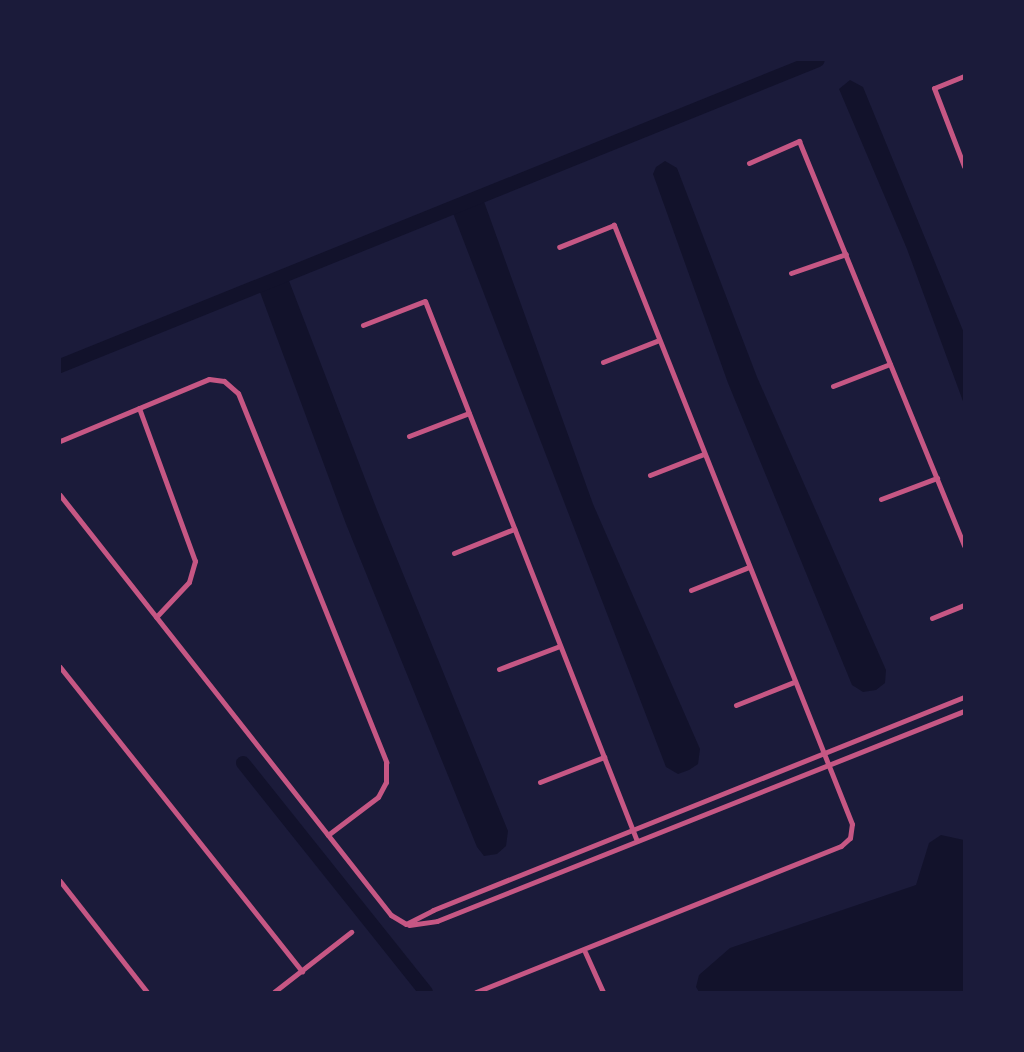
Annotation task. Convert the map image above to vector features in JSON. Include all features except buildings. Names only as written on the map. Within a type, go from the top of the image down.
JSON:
[{"type":"street","points":[[964,76],[934,88],[964,166]]},
{"type":"street","points":[[749,163],[799,141],[964,546]]},
{"type":"street","points":[[477,992],[585,951],[841,846],[850,838],[852,824],[614,225],[559,247]]},
{"type":"street","points":[[791,273],[846,254]]},
{"type":"street","points":[[363,325],[425,301],[637,842]]},
{"type":"street","points":[[603,362],[659,340]]},
{"type":"street","points":[[833,386],[890,363]]},
{"type":"street","points":[[60,441],[209,379],[224,381],[238,393],[386,762],[386,782],[378,797],[328,835]]},
{"type":"street","points":[[139,408],[195,561],[189,582],[156,617]]},
{"type":"street","points":[[409,436],[469,413]]},
{"type":"street","points":[[650,475],[704,454]]},
{"type":"street","points":[[881,499],[937,478]]},
{"type":"street","points":[[60,495],[391,915],[406,925],[437,921],[964,710]]},
{"type":"street","points":[[454,553],[514,529]]},
{"type":"street","points":[[691,590],[749,567]]},
{"type":"street","points":[[932,618],[964,606]]},
{"type":"street","points":[[499,669],[560,646]]},
{"type":"street","points":[[60,667],[302,971]]},
{"type":"street","points":[[736,705],[794,682]]},
{"type":"street","points":[[406,925],[433,910],[964,697]]},
{"type":"street","points":[[540,782],[604,757]]},
{"type":"street","points":[[60,881],[146,992]]},
{"type":"street","points":[[274,992],[351,932]]},
{"type":"street","points":[[585,951],[603,992]]},
{"type":"shaded area","points":[[850,80],[863,87],[964,333],[964,404],[907,249],[839,89]]},
{"type":"shaded area","points":[[665,161],[677,168],[757,377],[886,670],[885,683],[876,690],[863,692],[852,685],[728,383],[653,174],[656,167]]},
{"type":"shaded area","points":[[482,196],[593,504],[700,749],[698,764],[678,774],[666,767],[451,208]]},
{"type":"shaded area","points":[[286,273],[377,510],[508,831],[506,846],[497,854],[484,856],[477,847],[346,524],[257,284]]},
{"type":"shaded area","points":[[941,835],[964,840],[964,992],[699,992],[696,987],[699,975],[730,948],[916,885],[929,843]]},
{"type":"waterway","points":[[60,366],[818,60]]},
{"type":"waterway","points":[[243,763],[426,992]]}]
